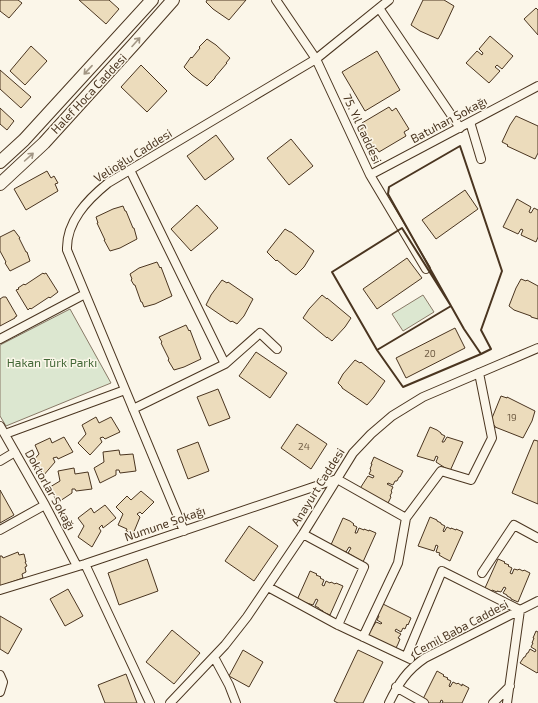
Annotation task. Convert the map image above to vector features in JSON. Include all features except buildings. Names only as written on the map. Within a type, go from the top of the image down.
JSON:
[{"type":"main road","name":"Halef Hoca Caddesi","points":[[0,162],[24,140],[152,0]]},
{"type":"main road","name":"Halef Hoca Caddesi","points":[[0,184],[44,143],[173,0]]},
{"type":"street","name":"75. Yıl Caddesi","points":[[276,0],[316,59],[370,175],[426,269]]},
{"type":"street","name":"Velioğlu Caddesi","points":[[184,530],[67,250],[68,232],[74,219],[93,196],[108,183],[316,59],[389,0]]},
{"type":"street","points":[[379,8],[460,128]]},
{"type":"street","name":"Batuhan Sokağı","points":[[370,175],[538,86]]},
{"type":"street","points":[[470,122],[481,159]]},
{"type":"street","points":[[130,170],[224,364]]},
{"type":"street","points":[[0,339],[85,294]]},
{"type":"street","points":[[133,409],[224,364],[260,333],[277,349]]},
{"type":"street","name":"Anayurt Caddesi","points":[[170,703],[214,657],[242,624],[303,534],[353,453],[371,434],[392,416],[423,397],[538,348]]},
{"type":"street","points":[[363,637],[398,562],[406,518],[441,471],[471,480],[492,438],[479,373]]},
{"type":"street","points":[[5,434],[125,390]]},
{"type":"street","name":"Doktorlar Sokağı","points":[[0,426],[81,565],[150,703]]},
{"type":"street","points":[[0,461],[15,452]]},
{"type":"street","points":[[337,479],[406,518]]},
{"type":"street","name":"Numune Sokağı","points":[[0,590],[81,565],[337,479]]},
{"type":"street","points":[[0,530],[45,505]]},
{"type":"street","points":[[482,573],[514,524],[538,538]]},
{"type":"street","points":[[303,534],[364,567],[338,625]]},
{"type":"street","points":[[406,657],[442,571],[520,610],[507,703]]},
{"type":"street","points":[[268,587],[338,625],[418,662]]},
{"type":"street","name":"Cemil Baba Caddesi","points":[[388,703],[396,687],[418,662],[538,601]]},
{"type":"street","points":[[214,657],[229,685],[236,703]]},
{"type":"street","points":[[0,675],[3,682],[0,692]]},
{"type":"street","points":[[493,703],[510,686]]},
{"type":"street","points":[[396,687],[424,703]]},
{"type":"green space","points":[[423,295],[434,312],[403,331],[392,314]]},
{"type":"green space","name":"Hakan Türk Parkı","points":[[70,309],[111,383],[6,426],[0,416],[0,345]]},
{"type":"wall","points":[[460,146],[502,271],[481,330],[491,349],[481,354],[464,329],[388,194],[389,187],[460,146]]},
{"type":"wall","points":[[402,228],[451,306],[377,350],[332,272],[402,228]]},
{"type":"wall","points":[[377,350],[403,387],[481,354]]}]
